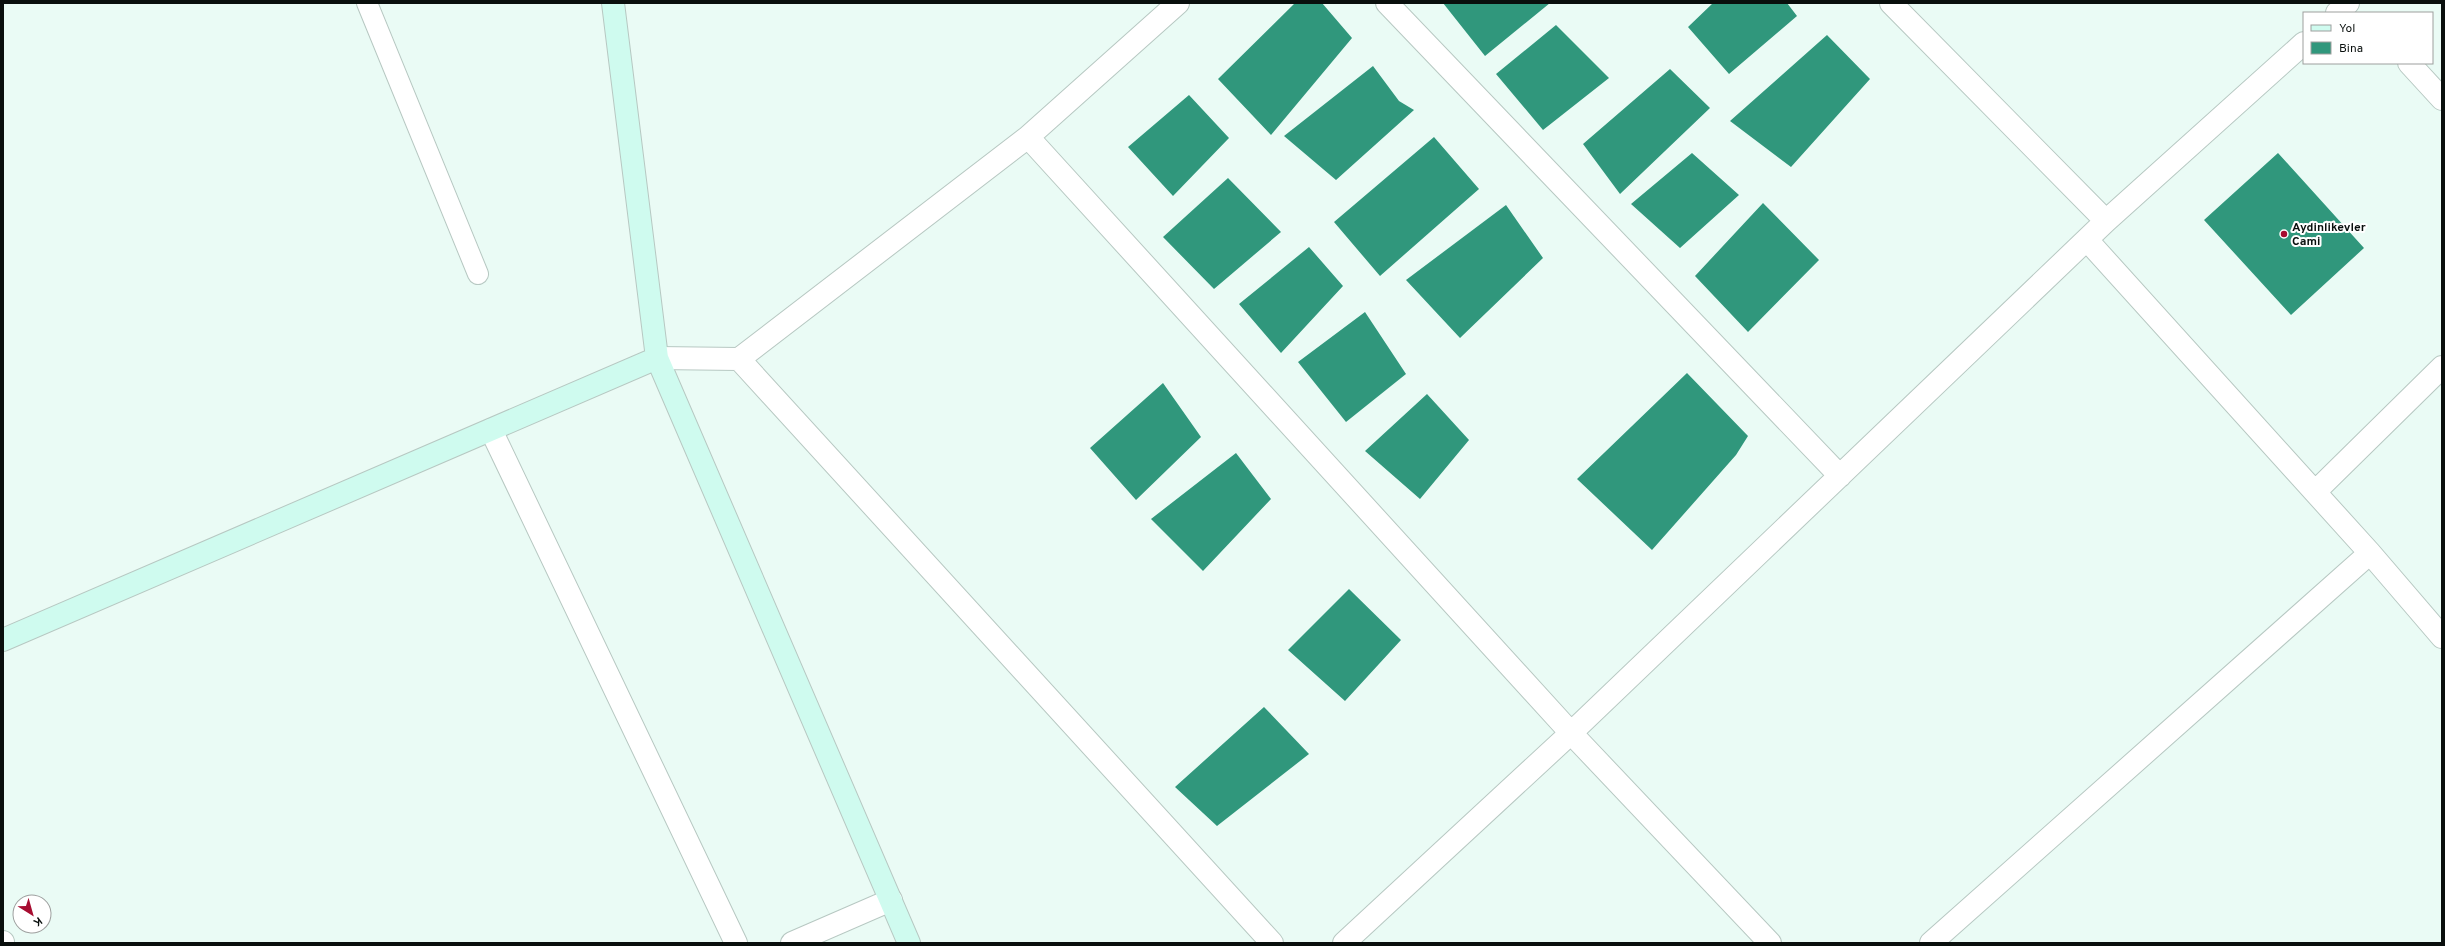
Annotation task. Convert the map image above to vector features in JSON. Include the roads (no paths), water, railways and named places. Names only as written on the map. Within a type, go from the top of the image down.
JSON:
[{"type":"street","points":[[613,3],[657,358],[909,943]]},
{"type":"street","points":[[3,640],[657,358],[739,359],[1028,137],[1178,3]]},
{"type":"street","points":[[1387,3],[1840,476]]},
{"type":"street","points":[[1891,3],[2106,221]]},
{"type":"street","points":[[2338,12],[2348,3]]},
{"type":"street","points":[[2354,3],[2362,12]]},
{"type":"street","points":[[1344,943],[1571,733],[2106,221],[2303,44]]},
{"type":"street","points":[[2410,64],[2442,99]]},
{"type":"street","points":[[1028,137],[1571,733],[1770,943]]},
{"type":"street","points":[[2087,240],[2370,553],[2442,637]]},
{"type":"street","points":[[739,359],[1272,943]]},
{"type":"street","points":[[2315,492],[2442,367]]},
{"type":"street","points":[[491,430],[736,943]]},
{"type":"street","points":[[1931,943],[2370,553]]},
{"type":"street","points":[[792,943],[891,900]]},
{"type":"lane","points":[[367,3],[478,274]]},
{"type":"place","name":"Aydinlikevler Cami","points":[[2284,234]]}]
